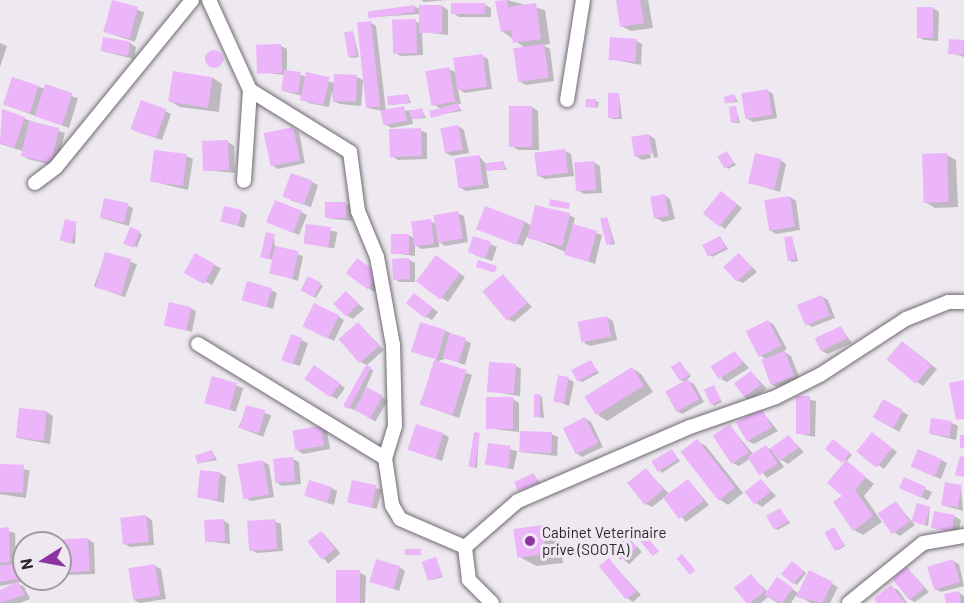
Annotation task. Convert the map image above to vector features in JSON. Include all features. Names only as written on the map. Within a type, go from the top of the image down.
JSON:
[{"type":"street","points":[[35,183],[56,166],[192,0]]},
{"type":"street","points":[[209,0],[250,90],[244,181]]},
{"type":"street","points":[[567,100],[582,0]]},
{"type":"street","points":[[250,90],[350,152],[358,211],[377,257],[393,345],[395,426],[385,458],[387,487],[400,519],[465,547]]},
{"type":"street","points":[[465,547],[518,501],[690,427],[776,397],[820,375],[906,319],[948,302],[964,302]]},
{"type":"street","points":[[198,344],[385,458]]},
{"type":"street","points":[[849,603],[923,543],[964,537]]},
{"type":"street","points":[[465,547],[469,580],[492,603]]},
{"type":"building","points":[[112,0],[138,7],[130,39],[103,32]]},
{"type":"building","points":[[507,0],[508,7],[536,3],[541,39],[513,43],[511,30],[501,32],[495,1]]},
{"type":"building","points":[[616,0],[640,0],[644,23],[620,27]]},
{"type":"building","points":[[451,3],[485,3],[485,14],[451,14]]},
{"type":"building","points":[[414,5],[415,12],[368,18],[367,12]]},
{"type":"building","points":[[419,5],[442,5],[442,33],[419,33]]},
{"type":"building","points":[[917,7],[933,7],[933,38],[917,38]]},
{"type":"building","points":[[416,19],[417,53],[393,54],[392,20]]},
{"type":"building","points":[[371,21],[380,107],[366,108],[357,22]]},
{"type":"building","points":[[353,31],[357,56],[348,57],[344,32]]},
{"type":"building","points":[[103,37],[131,42],[128,56],[101,51]]},
{"type":"building","points":[[610,37],[637,39],[635,62],[608,60]]},
{"type":"building","points":[[949,39],[964,40],[963,55],[948,54]]},
{"type":"building","points":[[281,44],[282,73],[257,74],[256,45]]},
{"type":"building","points":[[544,44],[549,78],[518,82],[513,48]]},
{"type":"building","points":[[214,50],[220,53],[223,59],[220,65],[214,68],[208,65],[205,59],[208,53]]},
{"type":"building","points":[[483,54],[487,87],[457,90],[453,58]]},
{"type":"building","points":[[449,67],[455,101],[431,106],[425,71]]},
{"type":"building","points":[[284,70],[301,72],[298,93],[281,91]]},
{"type":"building","points":[[173,71],[213,77],[208,108],[168,102]]},
{"type":"building","points":[[306,72],[329,77],[323,105],[300,100]]},
{"type":"building","points":[[334,74],[357,75],[356,102],[333,101]]},
{"type":"building","points":[[12,77],[39,86],[30,113],[3,105]]},
{"type":"building","points":[[45,84],[73,93],[62,125],[34,116]]},
{"type":"building","points":[[768,89],[772,115],[745,119],[741,93]]},
{"type":"building","points":[[608,93],[619,93],[619,118],[608,118]]},
{"type":"building","points":[[408,94],[409,103],[388,105],[387,96]]},
{"type":"building","points":[[734,94],[736,101],[725,104],[723,97]]},
{"type":"building","points":[[586,99],[596,99],[596,108],[585,107]]},
{"type":"building","points":[[141,100],[166,109],[156,138],[130,129]]},
{"type":"building","points":[[458,103],[460,110],[431,118],[429,111]]},
{"type":"building","points":[[404,106],[407,121],[383,125],[380,111]]},
{"type":"building","points":[[509,106],[532,106],[532,147],[509,147]]},
{"type":"building","points":[[736,106],[738,122],[731,123],[729,107]]},
{"type":"building","points":[[422,108],[424,117],[411,120],[409,111]]},
{"type":"building","points":[[2,109],[25,117],[14,148],[0,143]]},
{"type":"building","points":[[29,121],[59,128],[51,163],[21,156]]},
{"type":"building","points":[[458,125],[463,150],[445,153],[440,128]]},
{"type":"building","points":[[293,127],[300,160],[271,166],[264,133]]},
{"type":"building","points":[[421,128],[422,156],[390,157],[389,129]]},
{"type":"building","points":[[649,134],[652,154],[634,157],[631,137]]},
{"type":"building","points":[[228,140],[229,170],[203,171],[202,141]]},
{"type":"building","points":[[565,149],[568,173],[537,177],[534,153]]},
{"type":"building","points":[[154,150],[187,154],[183,186],[150,182]]},
{"type":"building","points":[[727,151],[734,163],[724,169],[717,156]]},
{"type":"building","points":[[755,153],[781,159],[774,189],[748,183]]},
{"type":"building","points":[[947,153],[949,202],[924,203],[922,154]]},
{"type":"building","points":[[479,155],[483,185],[458,188],[454,158]]},
{"type":"building","points":[[504,161],[505,169],[486,171],[485,163]]},
{"type":"building","points":[[594,161],[596,190],[576,191],[574,162]]},
{"type":"building","points":[[291,173],[313,181],[304,204],[282,196]]},
{"type":"building","points":[[721,191],[737,204],[719,227],[703,214]]},
{"type":"building","points":[[665,194],[669,216],[654,218],[650,197]]},
{"type":"building","points":[[790,196],[795,227],[769,231],[764,200]]},
{"type":"building","points":[[104,198],[128,203],[124,223],[100,218]]},
{"type":"building","points":[[550,199],[570,203],[569,209],[549,206]]},
{"type":"building","points":[[275,200],[302,211],[293,233],[266,222]]},
{"type":"building","points":[[325,202],[346,202],[346,218],[325,218]]},
{"type":"building","points":[[535,205],[570,213],[562,246],[527,238]]},
{"type":"building","points":[[224,206],[242,210],[238,226],[220,222]]},
{"type":"building","points":[[485,206],[525,221],[516,245],[476,229]]},
{"type":"building","points":[[458,211],[463,239],[438,243],[433,215]]},
{"type":"building","points":[[607,217],[613,243],[606,245],[600,219]]},
{"type":"building","points":[[65,219],[77,222],[71,243],[60,240]]},
{"type":"building","points":[[431,219],[434,244],[414,246],[411,221]]},
{"type":"building","points":[[306,224],[331,227],[328,247],[304,244]]},
{"type":"building","points":[[573,224],[597,231],[588,262],[564,255]]},
{"type":"building","points":[[130,227],[140,231],[133,248],[123,244]]},
{"type":"building","points":[[266,232],[275,234],[269,259],[260,257]]},
{"type":"building","points":[[391,234],[409,234],[409,254],[391,254]]},
{"type":"building","points":[[473,236],[491,242],[486,258],[468,252]]},
{"type":"building","points":[[720,236],[726,248],[708,257],[702,245]]},
{"type":"building","points":[[792,236],[796,260],[788,261],[784,237]]},
{"type":"building","points":[[275,246],[298,251],[293,278],[269,273]]},
{"type":"building","points":[[105,252],[131,259],[122,295],[95,288]]},
{"type":"building","points":[[195,253],[215,264],[204,284],[184,273]]},
{"type":"building","points":[[739,253],[752,268],[736,282],[723,267]]},
{"type":"building","points":[[436,255],[460,273],[440,299],[416,281]]},
{"type":"building","points":[[357,258],[379,274],[368,289],[346,273]]},
{"type":"building","points":[[409,258],[410,279],[393,280],[392,259]]},
{"type":"building","points":[[478,260],[497,266],[495,273],[476,267]]},
{"type":"building","points":[[503,274],[527,303],[507,320],[482,291]]},
{"type":"building","points":[[308,276],[321,283],[314,297],[300,290]]},
{"type":"building","points":[[247,281],[272,288],[266,307],[241,300]]},
{"type":"building","points":[[346,291],[359,304],[346,316],[333,304]]},
{"type":"building","points":[[414,293],[433,308],[425,318],[406,303]]},
{"type":"building","points":[[822,295],[830,315],[805,326],[797,305]]},
{"type":"building","points":[[169,302],[191,307],[186,331],[164,325]]},
{"type":"building","points":[[314,303],[339,315],[328,339],[303,326]]},
{"type":"building","points":[[607,316],[611,337],[582,342],[578,322]]},
{"type":"building","points":[[768,320],[781,346],[759,357],[746,331]]},
{"type":"building","points":[[358,322],[379,346],[359,363],[338,339]]},
{"type":"building","points":[[420,322],[446,330],[437,360],[411,352]]},
{"type":"building","points":[[841,326],[847,339],[821,351],[815,338]]},
{"type":"building","points":[[450,333],[466,338],[459,363],[442,358]]},
{"type":"building","points":[[291,334],[302,338],[293,364],[281,360]]},
{"type":"building","points":[[902,341],[931,365],[916,384],[887,359]]},
{"type":"building","points":[[735,351],[743,364],[718,379],[710,366]]},
{"type":"building","points":[[785,351],[794,376],[771,385],[762,360]]},
{"type":"building","points":[[434,360],[467,370],[453,415],[420,405]]},
{"type":"building","points":[[591,360],[597,372],[577,382],[571,370]]},
{"type":"building","points":[[680,361],[689,375],[680,381],[671,367]]},
{"type":"building","points":[[489,362],[516,364],[514,394],[487,392]]},
{"type":"building","points":[[314,365],[340,383],[330,397],[304,379]]},
{"type":"building","points":[[366,365],[371,367],[349,409],[343,406]]},
{"type":"building","points":[[632,367],[644,386],[596,415],[585,397]]},
{"type":"building","points":[[751,371],[761,385],[744,397],[734,383]]},
{"type":"building","points":[[558,375],[569,377],[564,403],[553,402]]},
{"type":"building","points":[[212,376],[237,383],[229,410],[204,403]]},
{"type":"building","points":[[688,379],[699,399],[676,412],[665,392]]},
{"type":"building","points":[[964,380],[964,419],[956,420],[949,383]]},
{"type":"building","points":[[714,385],[721,401],[711,405],[704,389]]},
{"type":"building","points":[[367,387],[383,396],[370,418],[354,410]]},
{"type":"building","points":[[534,394],[540,394],[540,417],[534,417]]},
{"type":"building","points":[[796,396],[810,396],[810,434],[796,434]]},
{"type":"building","points":[[486,397],[513,397],[513,429],[486,429]]},
{"type":"building","points":[[883,399],[903,410],[893,429],[873,417]]},
{"type":"building","points":[[246,405],[265,410],[259,433],[240,428]]},
{"type":"building","points":[[19,408],[47,411],[44,441],[16,438]]},
{"type":"building","points":[[761,408],[772,427],[747,442],[736,423]]},
{"type":"building","points":[[585,417],[598,443],[576,454],[563,428]]},
{"type":"building","points":[[931,418],[952,421],[950,437],[929,434]]},
{"type":"building","points":[[416,424],[444,433],[435,459],[408,450]]},
{"type":"building","points":[[730,424],[749,452],[732,464],[713,436]]},
{"type":"building","points":[[321,426],[324,446],[295,450],[292,431]]},
{"type":"building","points":[[520,431],[552,432],[551,453],[519,452]]},
{"type":"building","points":[[474,432],[480,433],[474,468],[469,467]]},
{"type":"building","points":[[872,432],[892,448],[876,468],[856,451]]},
{"type":"building","points":[[789,435],[798,448],[779,461],[770,448]]},
{"type":"building","points":[[960,435],[964,435],[964,448],[960,448]]},
{"type":"building","points":[[697,439],[735,488],[719,501],[680,452]]},
{"type":"building","points":[[833,439],[850,453],[842,463],[825,449]]},
{"type":"building","points":[[488,443],[511,446],[508,468],[485,465]]},
{"type":"building","points":[[766,445],[778,464],[759,475],[747,457]]},
{"type":"building","points":[[672,449],[678,459],[658,472],[651,461]]},
{"type":"building","points":[[918,449],[942,459],[935,477],[911,466]]},
{"type":"building","points":[[212,450],[215,459],[198,464],[195,456]]},
{"type":"building","points":[[960,456],[964,457],[964,477],[955,475]]},
{"type":"building","points":[[293,457],[295,481],[275,483],[273,459]]},
{"type":"building","points":[[263,460],[269,494],[243,499],[237,465]]},
{"type":"building","points":[[846,460],[866,477],[855,490],[873,516],[853,531],[833,502],[842,496],[827,483]]},
{"type":"building","points":[[0,464],[24,465],[23,493],[0,492]]},
{"type":"building","points":[[646,468],[663,490],[644,505],[627,483]]},
{"type":"building","points":[[200,470],[220,472],[217,500],[197,498]]},
{"type":"building","points":[[534,473],[538,482],[518,491],[514,482]]},
{"type":"building","points":[[904,477],[926,487],[921,498],[899,488]]},
{"type":"building","points":[[688,479],[704,501],[679,519],[663,497]]},
{"type":"building","points":[[761,479],[771,492],[754,505],[744,492]]},
{"type":"building","points":[[309,480],[332,487],[327,502],[304,495]]},
{"type":"building","points":[[352,480],[376,485],[372,508],[347,502]]},
{"type":"building","points":[[945,482],[962,485],[958,508],[941,505]]},
{"type":"building","points":[[896,501],[910,522],[892,534],[878,513]]},
{"type":"building","points":[[917,503],[930,507],[925,525],[911,521]]},
{"type":"building","points":[[780,508],[788,522],[774,530],[766,516]]},
{"type":"building","points":[[934,511],[955,515],[951,532],[931,528]]},
{"type":"building","points":[[146,515],[149,542],[123,545],[120,518]]},
{"type":"building","points":[[224,519],[225,541],[205,542],[204,520]]},
{"type":"building","points":[[275,519],[277,549],[249,551],[247,521]]},
{"type":"building","name":"Cabinet Veterinaire prive (SOOTA)","points":[[542,525],[546,554],[517,558],[513,529]]},
{"type":"building","points":[[9,527],[10,562],[0,563],[0,528]]},
{"type":"building","points":[[834,527],[844,545],[835,551],[824,532]]},
{"type":"building","points":[[321,531],[335,549],[322,560],[308,541]]},
{"type":"building","points":[[643,532],[659,551],[653,556],[637,537]]},
{"type":"building","points":[[627,535],[637,548],[620,561],[610,548]]},
{"type":"building","points":[[88,538],[90,571],[72,572],[72,539]]},
{"type":"building","points":[[405,549],[421,549],[421,555],[405,555]]},
{"type":"building","points":[[682,554],[695,570],[690,575],[677,558]]},
{"type":"building","points":[[436,557],[442,576],[428,581],[422,562]]},
{"type":"building","points":[[609,558],[636,591],[626,600],[599,566]]},
{"type":"building","points":[[376,559],[400,566],[393,589],[369,582]]},
{"type":"building","points":[[953,559],[960,582],[934,590],[927,567]]},
{"type":"building","points":[[792,561],[804,571],[793,584],[781,574]]},
{"type":"building","points":[[12,564],[12,580],[0,582],[0,566]]},
{"type":"building","points":[[155,564],[160,596],[133,600],[128,568]]},
{"type":"building","points":[[907,567],[924,588],[909,600],[892,579]]},
{"type":"building","points":[[336,570],[360,570],[360,603],[336,603]]},
{"type":"building","points":[[809,570],[833,582],[822,603],[796,597]]},
{"type":"building","points":[[751,574],[765,591],[750,603],[746,603],[734,588]]},
{"type":"building","points":[[777,577],[793,588],[782,603],[764,595]]},
{"type":"building","points":[[12,584],[12,591],[23,591],[25,595],[0,603],[0,590]]},
{"type":"building","points":[[891,585],[905,603],[877,603],[874,599]]},
{"type":"building","points":[[959,591],[961,603],[946,603],[944,594]]},
{"type":"place","name":"Cabinet Veterinaire prive (SOOTA)","points":[[530,541]]}]
